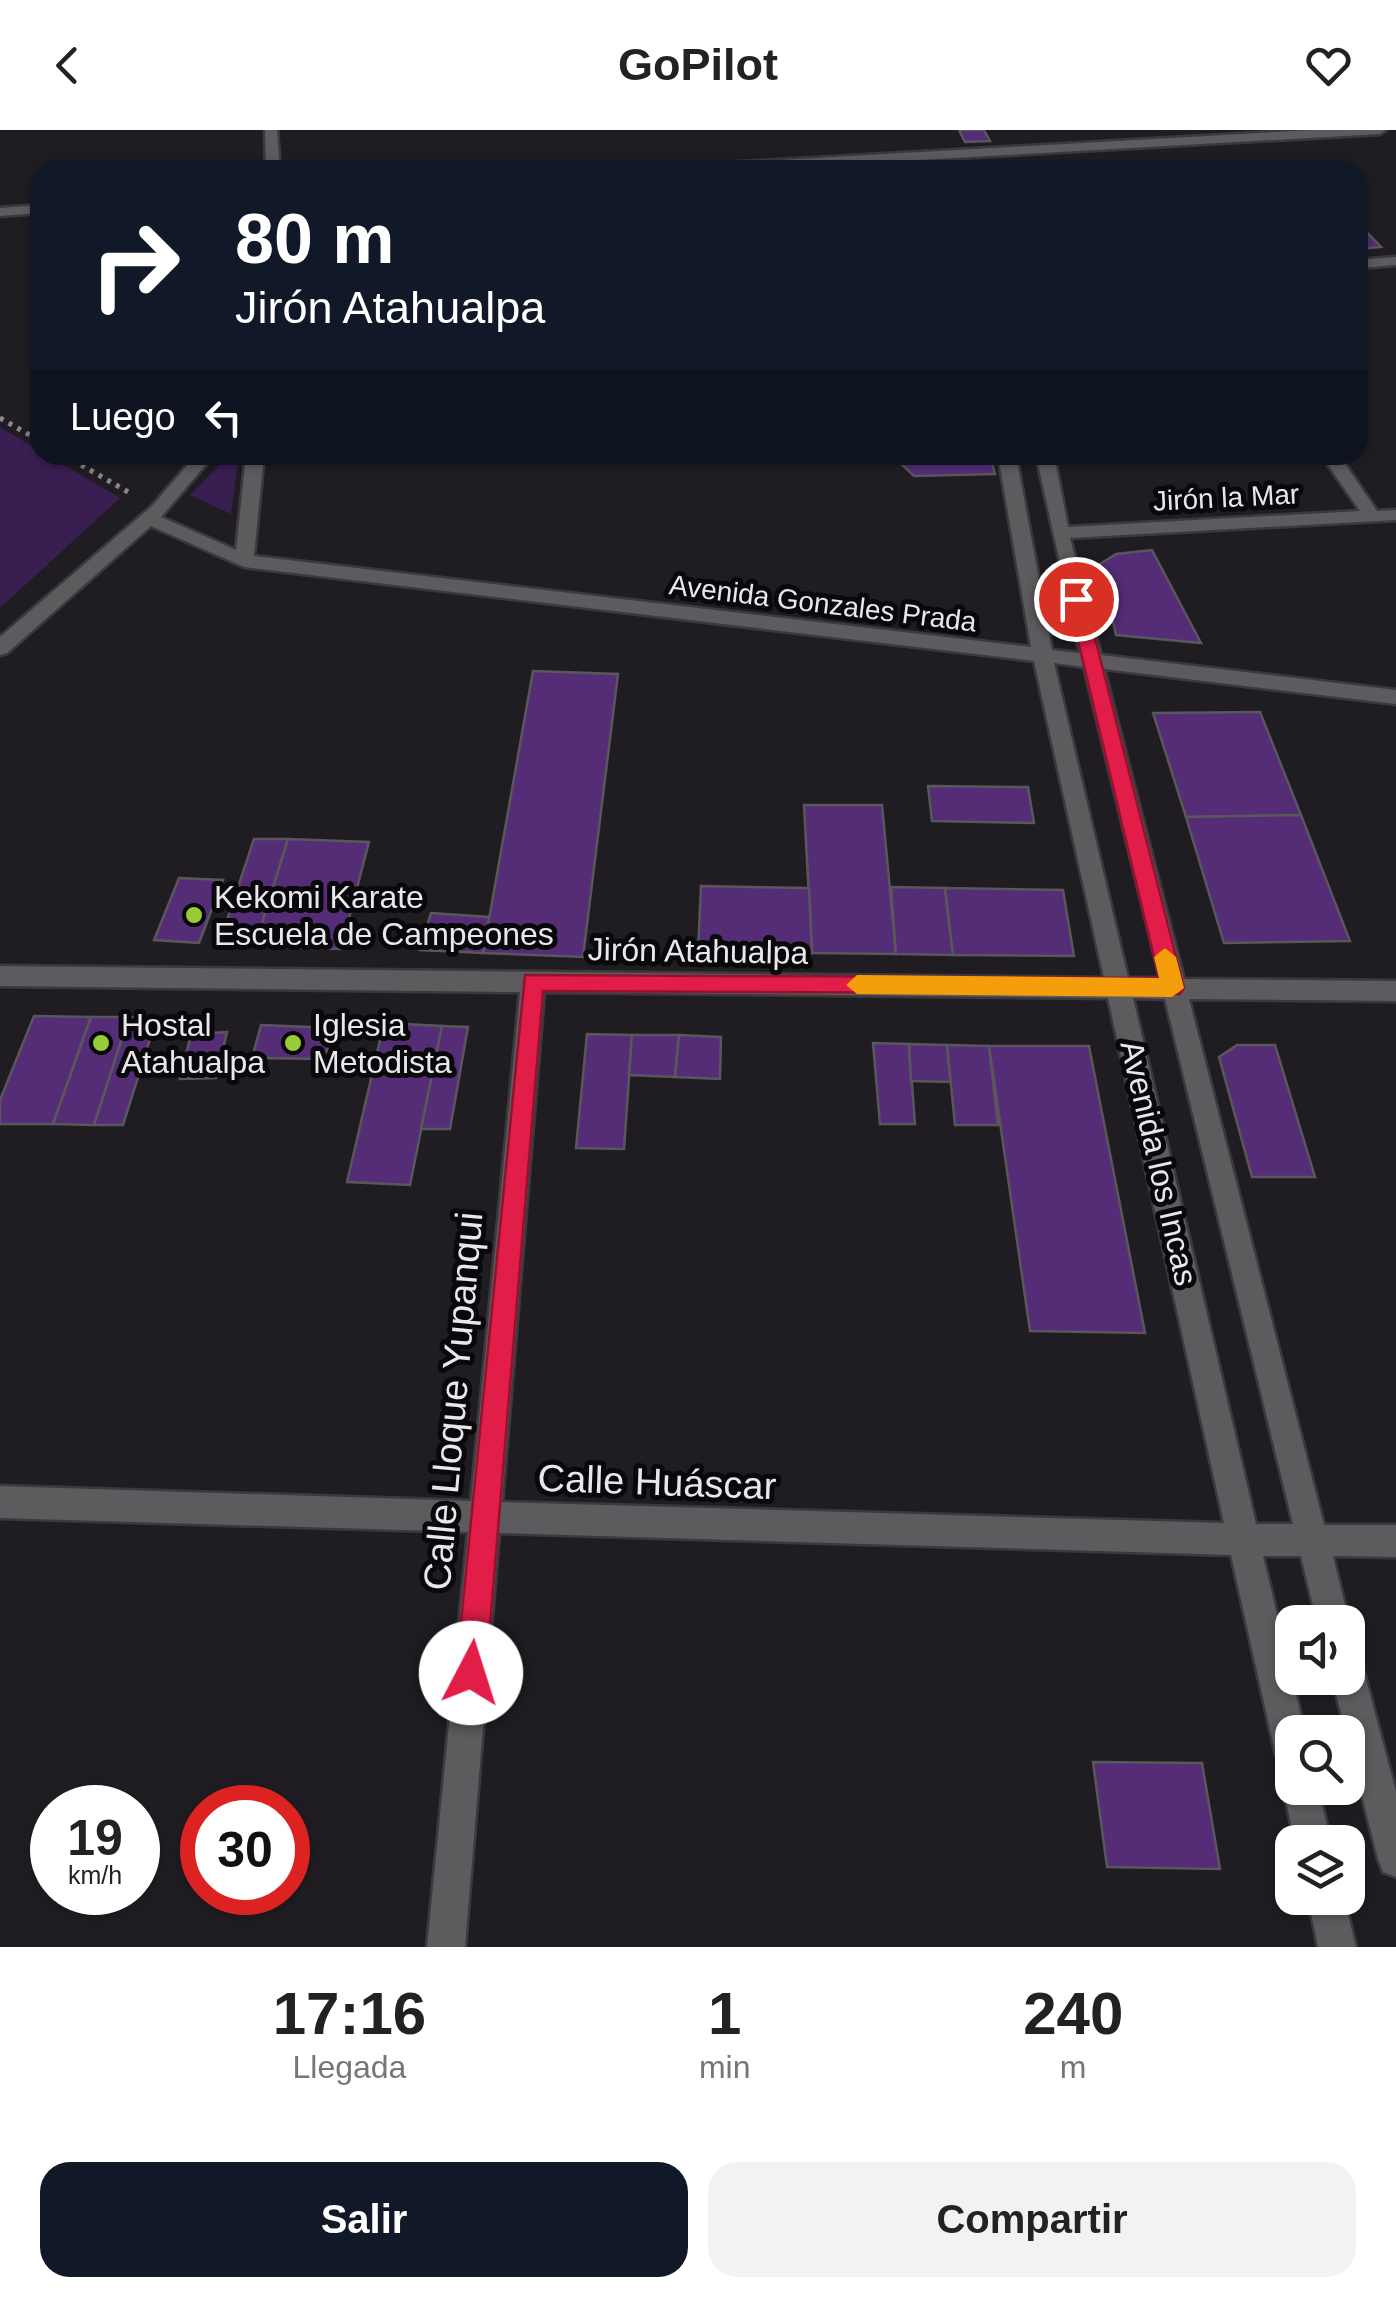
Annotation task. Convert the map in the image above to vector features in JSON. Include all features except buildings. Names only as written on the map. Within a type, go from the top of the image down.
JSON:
[{"type":"street","points":[[271,130],[272,160]]},
{"type":"street","points":[[784,160],[919,148],[1380,130]]},
{"type":"street","points":[[919,148],[924,160]]},
{"type":"street","points":[[945,148],[951,160]]},
{"type":"street","points":[[0,212],[30,210]]},
{"type":"street","points":[[1368,263],[1396,262]]},
{"type":"street","points":[[0,648],[153,514],[196,465]]},
{"type":"street","points":[[244,561],[254,465]]},
{"type":"street","name":"Avenida los Incas","points":[[1009,465],[1043,657],[1284,1715]]},
{"type":"street","name":"Avenida los Incas","points":[[1047,465],[1060,534],[1172,988],[1329,1605]]},
{"type":"street","points":[[1337,465],[1372,516]]},
{"type":"street","name":"Avenida Gonzales Prada","points":[[153,514],[244,561],[1396,697]]},
{"type":"street","name":"Jirón la Mar","points":[[1060,534],[1396,514]]},
{"type":"street","name":"Jirón Atahualpa","points":[[0,976],[1396,991]]},
{"type":"street","name":"Calle Lloque Yupanqui","points":[[446,1947],[533,982]]},
{"type":"street","name":"Calle Huáscar","points":[[0,1502],[1312,1542],[1396,1541]]},
{"type":"street","points":[[1353,1695],[1396,1859]]},
{"type":"street","points":[[1330,1915],[1337,1947]]},
{"type":"path","points":[[0,418],[30,435]]},
{"type":"path","points":[[79,465],[153,514]]},
{"type":"shaded area","points":[[0,427],[30,445],[30,465],[64,465],[120,498],[0,608]]},
{"type":"shaded area","points":[[219,465],[238,465],[231,514],[190,495]]},
{"type":"slow traffic","points":[[857,985],[1172,988],[1165,957]]},
{"type":"place","name":"Kekomi Karate Escuela de Campeones","points":[[194,915]]},
{"type":"place","name":"Hostal Atahualpa","points":[[101,1043]]},
{"type":"place","name":"Iglesia Metodista","points":[[293,1043]]},
{"type":"route","points":[[471,1673],[533,982],[1172,988],[1076,599]]}]
